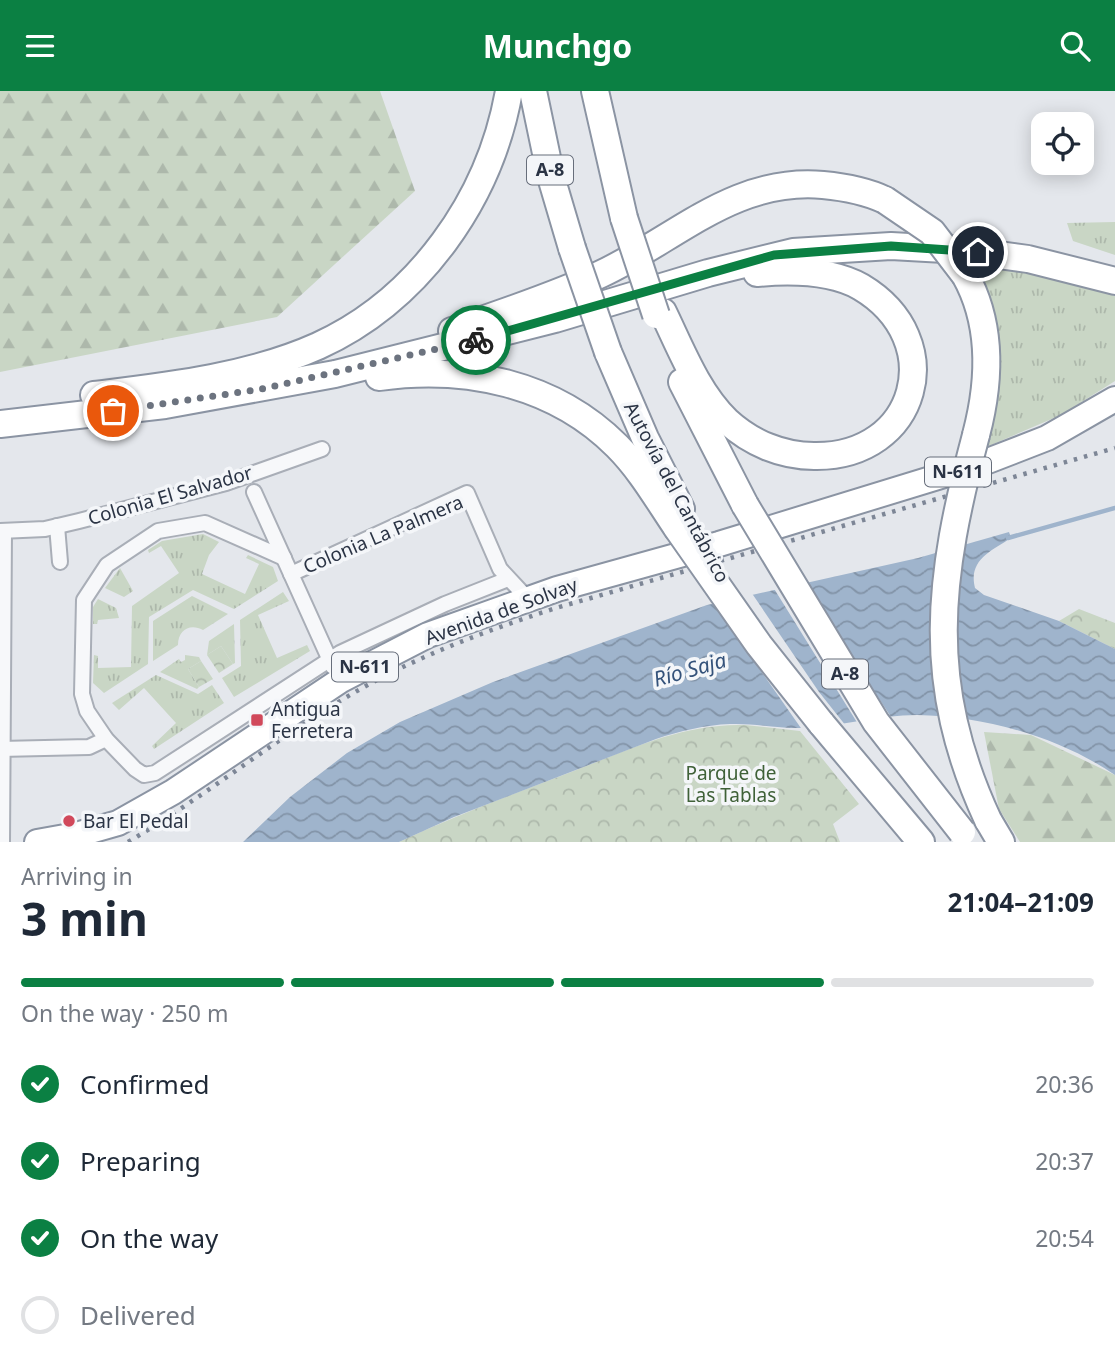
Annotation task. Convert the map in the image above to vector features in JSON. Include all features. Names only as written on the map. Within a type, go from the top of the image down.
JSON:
[{"type":"highway","points":[[0,406],[117,392],[232,373],[288,358],[345,332],[395,296],[431,260],[453,230],[468,206],[495,145],[509,91]]},
{"type":"highway","name":"Autovía del Cantábrico","points":[[533,91],[551,177],[572,248],[608,352],[683,527]]},
{"type":"highway","name":"A-8","points":[[594,91],[624,218],[660,305],[692,404],[745,505],[863,702],[916,777],[966,837]]},
{"type":"highway","points":[[452,331],[603,273],[691,219],[741,195],[801,183],[854,190],[885,200],[932,232],[965,275],[980,311],[987,348],[985,392],[949,548],[942,637],[952,722],[968,776],[994,831]]},
{"type":"highway","points":[[0,412],[199,387],[369,352],[452,331],[490,325],[731,256],[829,237],[921,234],[967,238],[1061,253],[1115,268]]},
{"type":"highway","points":[[660,305],[774,255],[891,246],[995,253],[1052,264],[1115,281]]},
{"type":"highway","points":[[0,424],[165,405],[335,374],[516,329],[660,305],[790,271],[828,275],[860,287],[890,310],[906,336],[914,366],[909,398],[902,414],[885,434],[858,449],[831,455],[805,456],[767,447],[742,434],[713,404],[694,375],[660,305]]},
{"type":"highway","points":[[0,433],[160,413],[391,375],[473,376],[533,391],[586,419],[628,458],[683,527],[759,645],[921,842]]},
{"type":"highway","name":"Avenida de Solvay","points":[[37,842],[76,835],[117,823],[173,792],[335,671],[527,598],[719,544],[1011,453],[1077,423],[1115,399]]},
{"type":"street","name":"Colonia El Salvador","points":[[2,842],[2,531],[57,526],[226,483],[322,449]]},
{"type":"street","name":"Colonia La Palmera","points":[[254,492],[335,671]]},
{"type":"street","name":"Colonia La Palmera","points":[[291,574],[467,493],[508,579],[527,598]]},
{"type":"street","points":[[284,558],[205,523],[158,531],[107,565],[84,600],[82,694],[87,711],[106,739],[139,773],[151,775],[335,671],[411,619],[508,579]]},
{"type":"street","points":[[57,526],[60,562]]},
{"type":"street","points":[[1,748],[89,747],[106,739]]},
{"type":"green space","points":[[0,91],[380,91],[415,191],[277,317],[0,372]]},
{"type":"green space","points":[[1115,222],[1115,255],[1073,241],[1067,223]]},
{"type":"green space","points":[[969,256],[1105,287],[1103,292],[1115,296],[1115,381],[1061,415],[984,448],[998,344],[993,312]]},
{"type":"green space","points":[[203,534],[219,542],[209,555],[202,574],[245,594],[259,564],[246,558],[248,555],[273,567],[278,581],[234,609],[193,590],[149,617],[148,664],[104,693],[93,683],[94,655],[98,656],[98,668],[131,667],[132,606],[179,573],[161,546],[149,553],[148,550],[162,541]]},
{"type":"green space","points":[[120,568],[133,591],[124,597],[105,588]]},
{"type":"green space","points":[[283,592],[289,601],[258,615],[277,658],[307,645],[310,651],[234,697],[222,678],[241,666],[240,620]]},
{"type":"green space","points":[[192,596],[228,614],[203,630],[194,627],[186,629],[180,635],[178,645],[153,661],[153,621]]},
{"type":"green space","points":[[98,599],[116,608],[119,618],[98,620],[97,624],[93,624],[93,607]]},
{"type":"green space","points":[[1079,609],[1115,623],[1115,649],[1059,621]]},
{"type":"green space","points":[[234,624],[235,663],[233,664],[221,646],[207,655],[209,641]]},
{"type":"green space","points":[[221,646],[233,664],[219,673],[207,655]]},
{"type":"green space","points":[[185,655],[199,657],[201,661],[188,669],[199,687],[197,689],[160,672],[179,659],[181,662],[185,660]]},
{"type":"green space","points":[[201,661],[213,679],[199,687],[188,669]]},
{"type":"green space","points":[[156,675],[198,694],[212,685],[224,703],[154,749],[152,746],[176,723],[144,688],[119,710],[112,703]]},
{"type":"green space","name":"Parque de Las Tablas","points":[[745,725],[800,731],[859,804],[833,824],[840,842],[399,842],[484,805],[635,747],[700,728]]},
{"type":"green space","points":[[984,732],[1031,735],[1115,775],[1115,842],[1020,842],[999,809]]},
{"type":"water","name":"Río Saja","points":[[1009,532],[1011,538],[989,552],[978,563],[974,578],[975,588],[984,595],[1059,621],[1115,649],[1115,775],[1046,740],[969,719],[917,715],[805,728],[721,725],[656,739],[454,817],[399,842],[243,842],[290,797],[347,753],[400,722],[493,682],[707,605],[918,558]]},
{"type":"pier","points":[[806,579],[842,642],[893,720],[858,724],[773,587]]},
{"type":"pier","points":[[751,592],[819,692],[846,726],[803,731],[711,600]]},
{"type":"waterway","points":[[1008,538],[1115,508]]},
{"type":"railway","points":[[128,842],[350,695],[451,646],[556,608],[1115,448]]},
{"type":"way so far","points":[[113,411],[262,389],[476,340]]},
{"type":"place","name":"Antigua Ferretera","points":[[257,720]]},
{"type":"place","name":"Bar El Pedal","points":[[69,821]]},
{"type":"route","points":[[476,340],[774,255],[891,246],[978,252]]}]
